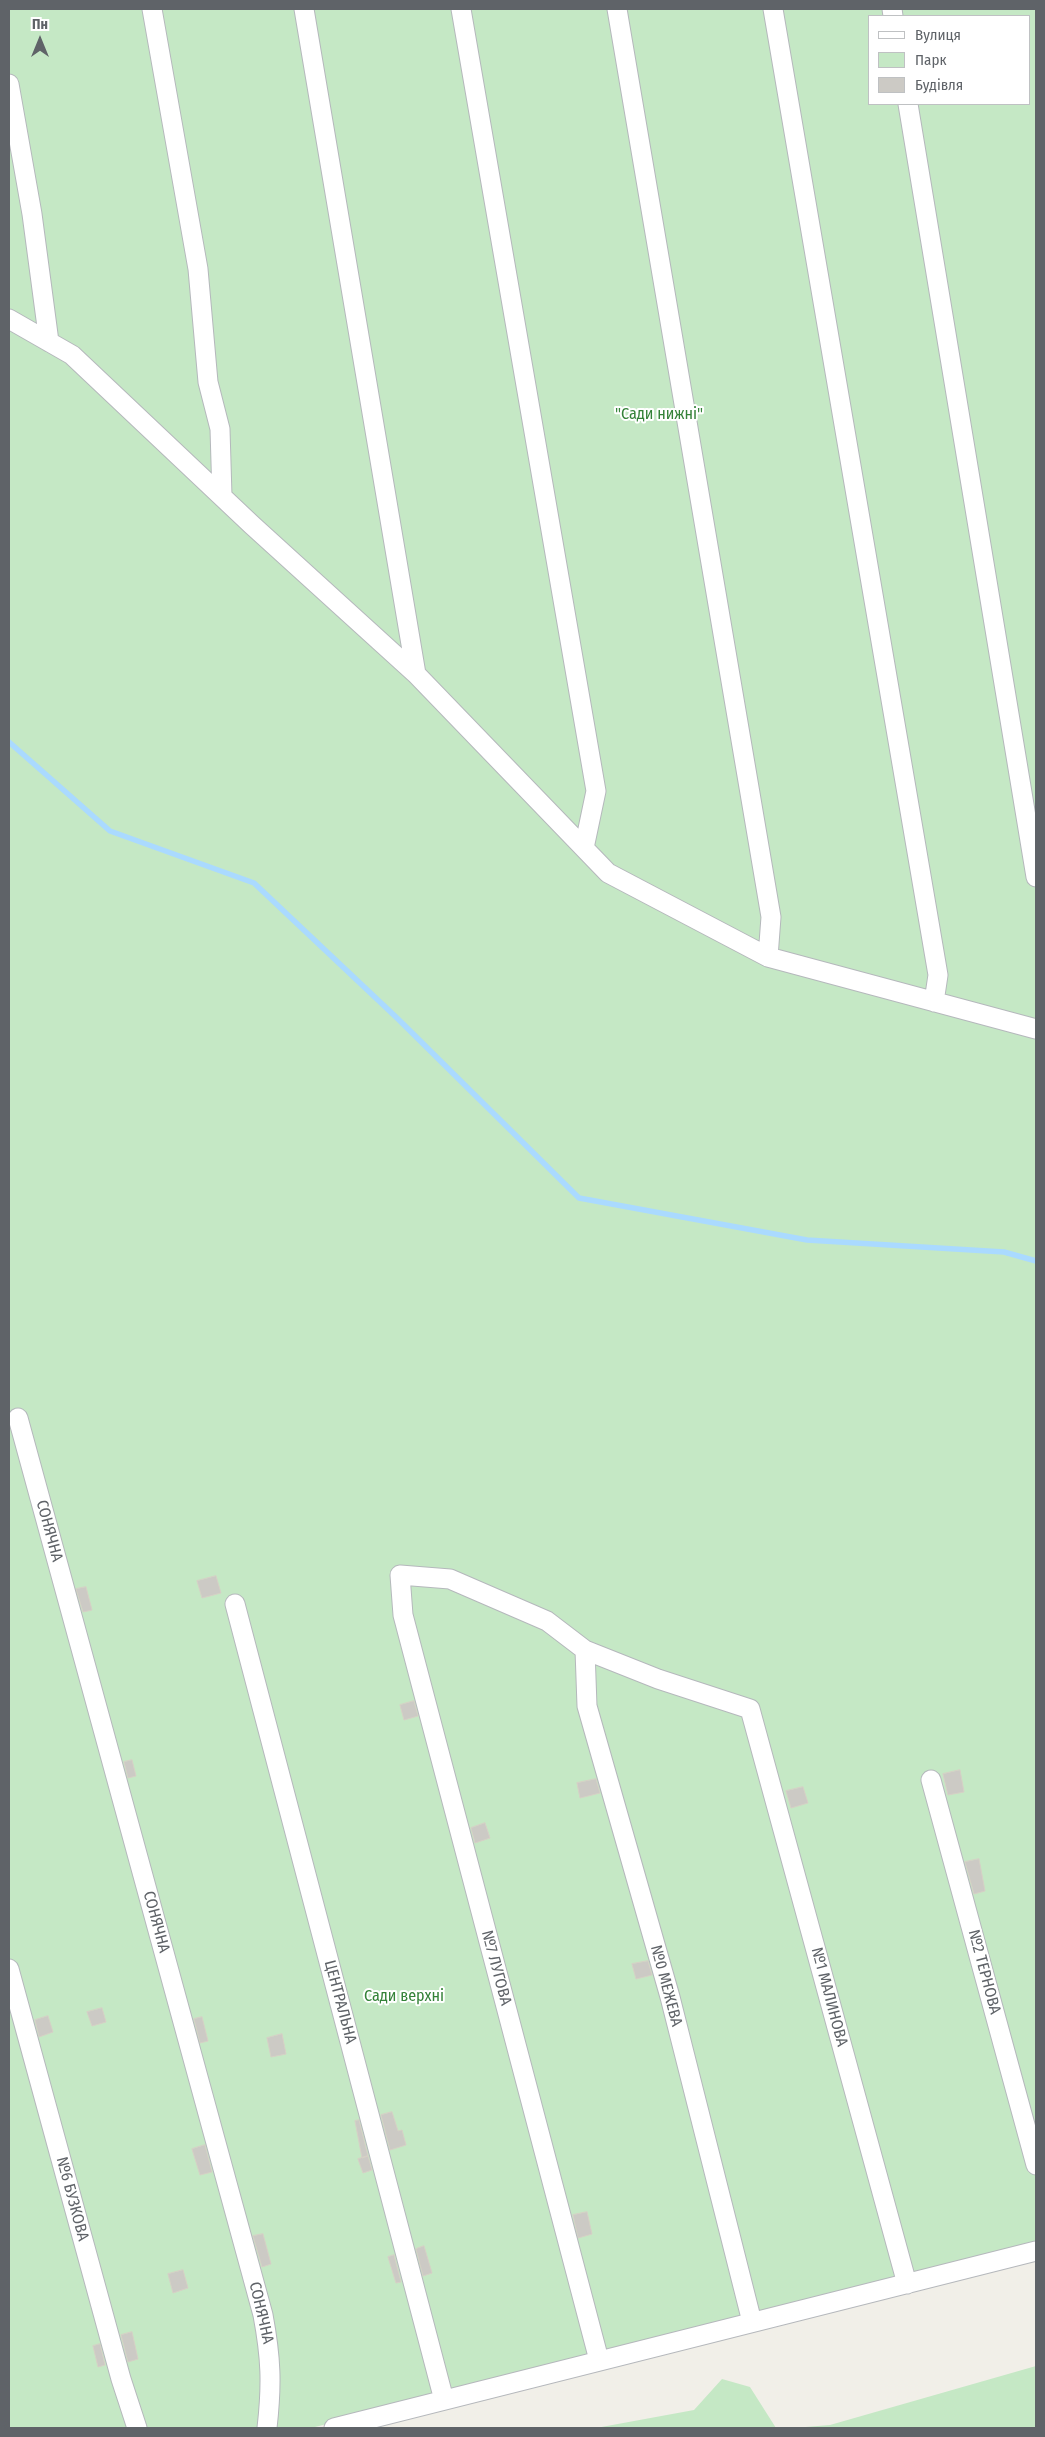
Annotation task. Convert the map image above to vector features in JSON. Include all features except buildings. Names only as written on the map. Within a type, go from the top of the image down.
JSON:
[{"type":"street","points":[[152,9],[198,270],[208,382],[220,428],[222,496]]},
{"type":"street","points":[[304,9],[416,674]]},
{"type":"street","points":[[461,9],[596,791],[584,848]]},
{"type":"street","points":[[617,9],[772,917],[768,957]]},
{"type":"street","points":[[773,9],[938,975],[934,1002]]},
{"type":"street","points":[[9,84],[32,214],[49,342]]},
{"type":"street","points":[[908,105],[1036,877]]},
{"type":"street","points":[[9,319],[72,356],[416,674],[608,873],[768,957],[1036,1030]]},
{"type":"street","name":"СОНЯЧНА","points":[[18,1418],[263,2315],[270,2354],[272,2390],[267,2428]]},
{"type":"street","name":"№7 ЛУГОВА","points":[[585,1650],[548,1621],[450,1579],[400,1575],[403,1615],[599,2360]]},
{"type":"street","name":"ЦЕНТРАЛЬНА","points":[[235,1604],[444,2400]]},
{"type":"street","name":"№1 МАЛИНОВА","points":[[585,1650],[658,1680],[750,1709],[907,2284]]},
{"type":"street","name":"№0 МЕЖЕВА","points":[[585,1650],[587,1706],[670,1997],[752,2322]]},
{"type":"street","name":"№2 ТЕРНОВА","points":[[931,1780],[1036,2165]]},
{"type":"street","name":"№6 БУЗКОВА","points":[[9,1969],[136,2428]]},
{"type":"street","points":[[334,2428],[1036,2251]]},
{"type":"green space","points":[[9,9],[1036,9],[1036,2246],[311,2428],[9,2428]]},
{"type":"green space","points":[[1036,2366],[1036,2428],[793,2428],[830,2425]]},
{"type":"green space","points":[[722,2379],[750,2387],[776,2428],[596,2428],[694,2410]]},
{"type":"waterway","points":[[9,742],[110,831],[254,883],[397,1018],[579,1198],[807,1240],[1004,1252],[1036,1261]]},
{"type":"park label","name":"\"Сади нижні\"","points":[[659,415]]},
{"type":"park label","name":"Сади верхні","points":[[404,1997]]}]
